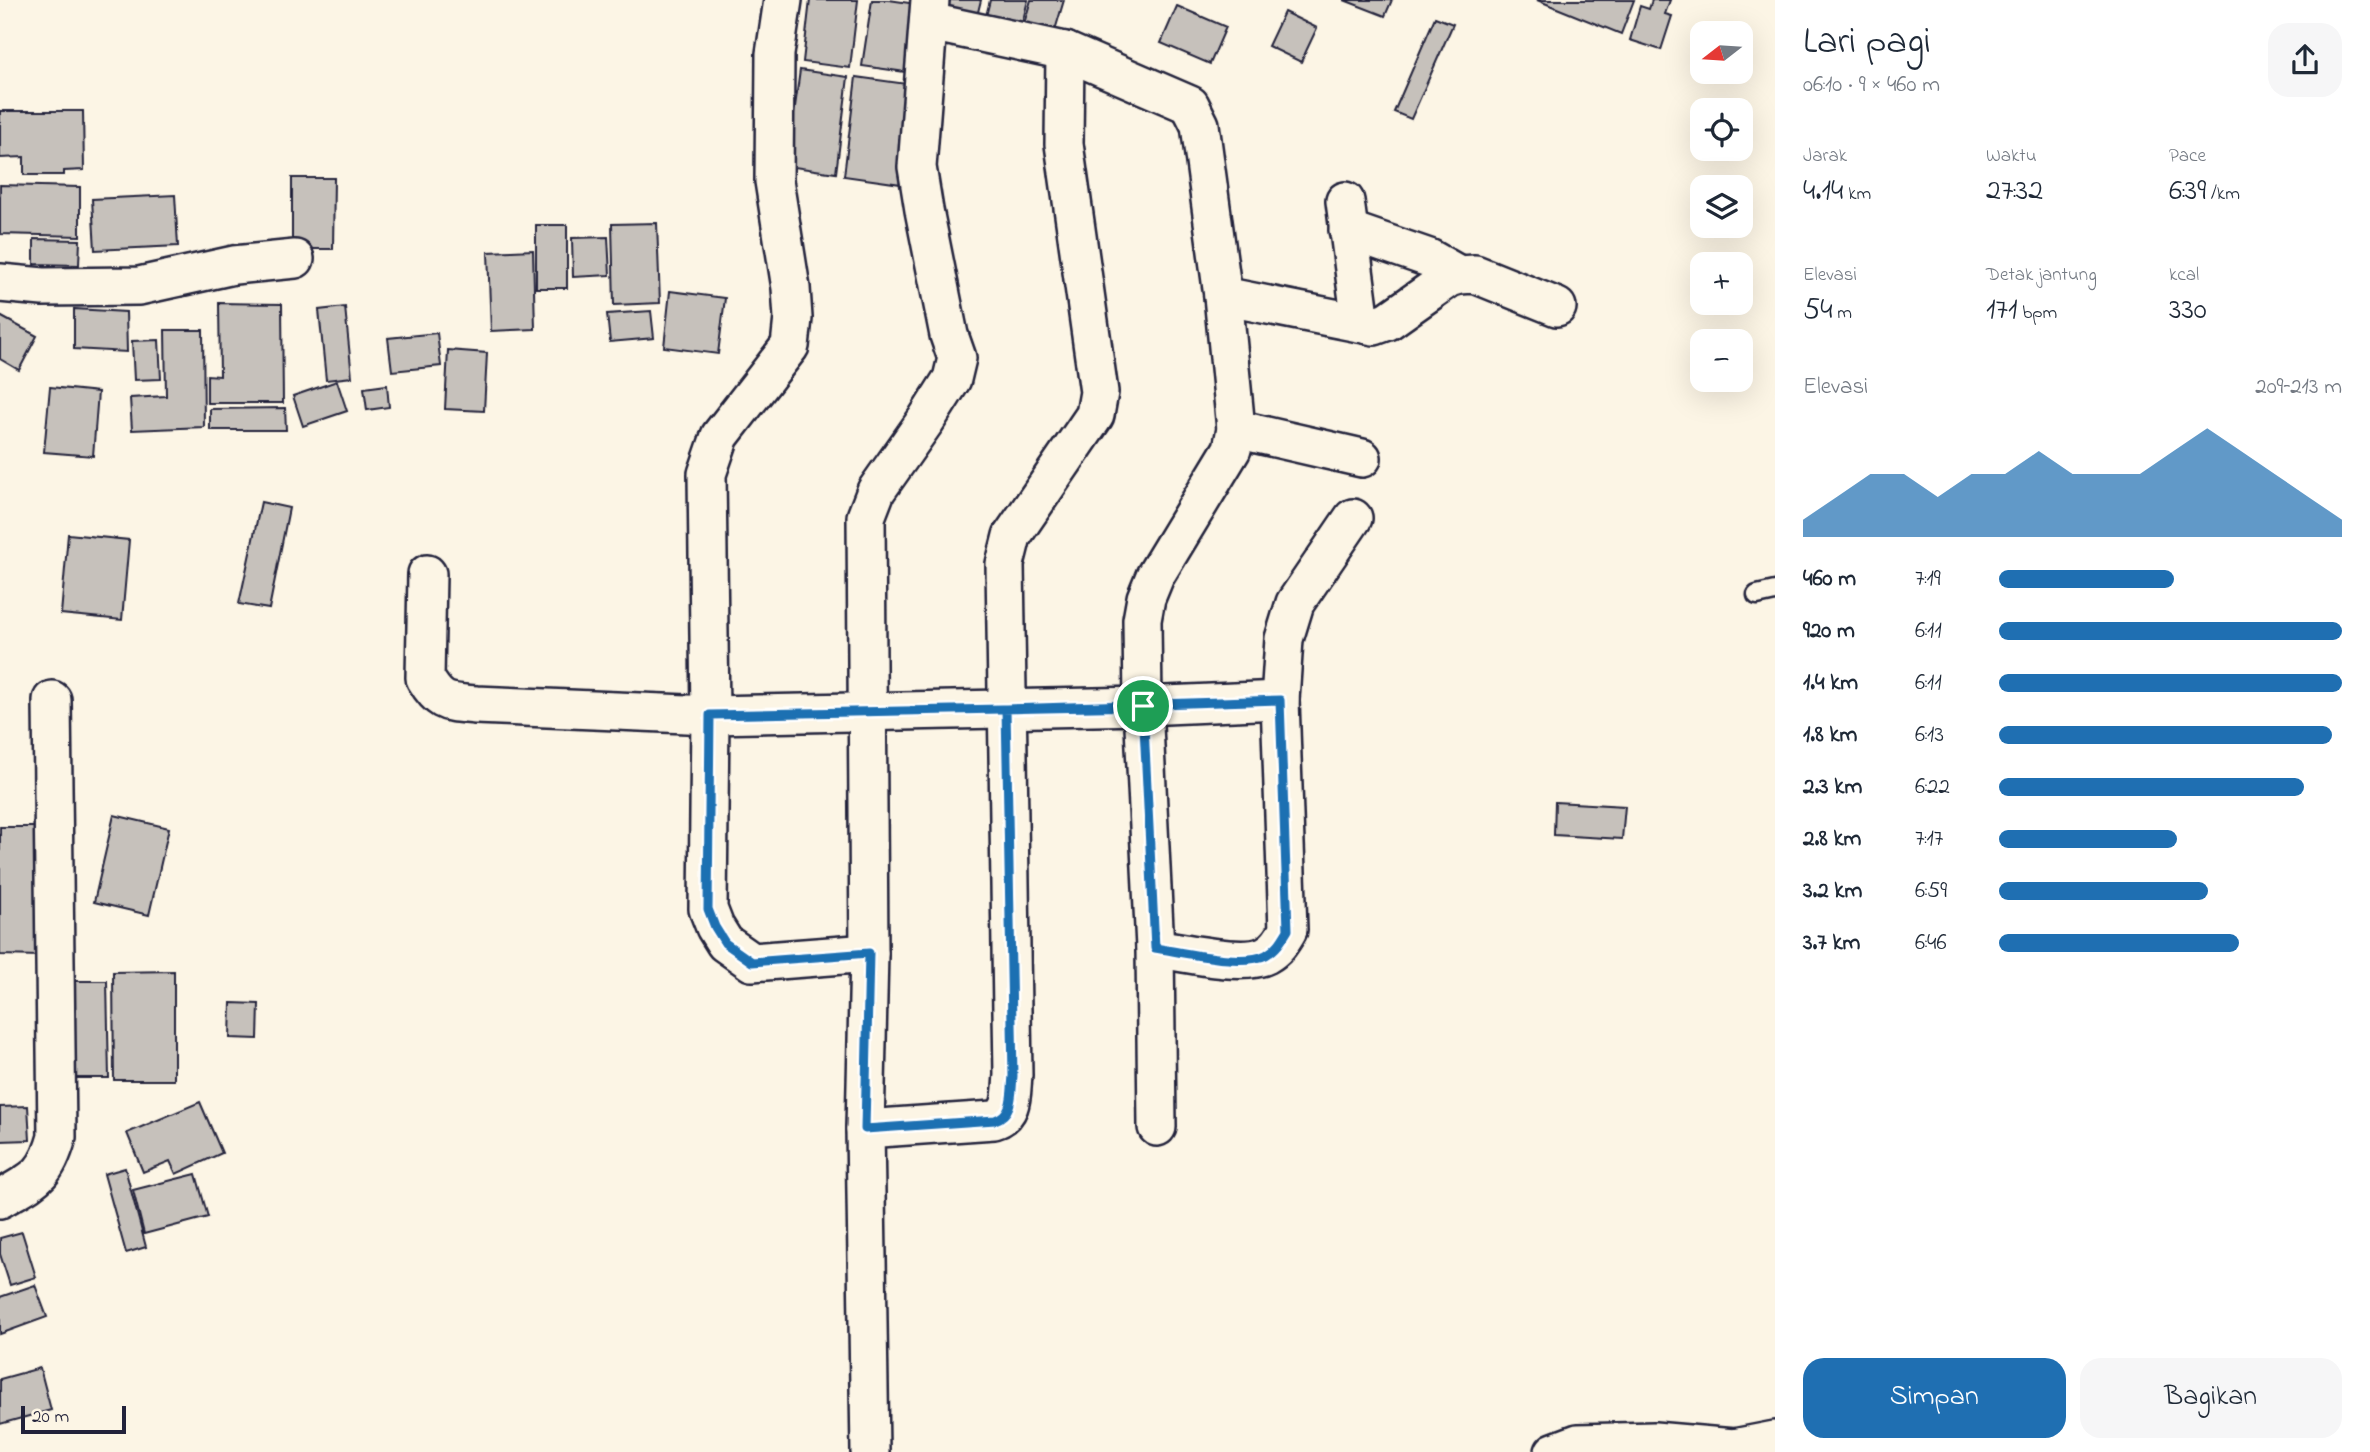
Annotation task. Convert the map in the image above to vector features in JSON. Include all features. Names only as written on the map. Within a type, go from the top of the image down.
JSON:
[{"type":"street","points":[[783,0],[775,54],[774,181],[793,318],[790,346],[720,436],[707,474],[710,715],[708,909],[725,943],[752,962],[869,953]]},
{"type":"street","points":[[870,1452],[865,1129],[869,953],[866,517],[876,491],[952,379],[957,358],[947,323],[917,167],[930,11],[1065,51],[1190,105],[1200,125],[1223,296],[1236,429],[1232,449],[1155,576],[1146,598],[1142,620],[1143,706],[1155,948],[1157,1127]]},
{"type":"street","points":[[865,1129],[995,1120],[1003,1118],[1009,1112],[1013,1076],[1005,564],[1013,536],[1095,415],[1099,392],[1064,144],[1065,51]]},
{"type":"street","points":[[1361,323],[1346,216],[1459,275]]},
{"type":"street","points":[[0,283],[43,287],[139,286],[234,265],[295,258]]},
{"type":"street","points":[[1223,296],[1374,326],[1388,321],[1449,278],[1475,274],[1557,307]]},
{"type":"street","points":[[1236,429],[1362,458]]},
{"type":"street","points":[[1155,948],[1247,961],[1266,955],[1279,945],[1288,930],[1280,700],[1284,639],[1295,603],[1353,519]]},
{"type":"street","points":[[427,574],[425,678],[433,691],[444,701],[476,705],[710,715],[1143,706],[1280,700]]},
{"type":"street","points":[[0,1199],[36,1178],[51,1159],[57,1137],[52,700]]},
{"type":"street","points":[[1554,1452],[1578,1443],[1654,1441],[1734,1448],[1775,1440]]},
{"type":"lane","points":[[1757,595],[1775,591]]},
{"type":"building","points":[[810,0],[858,0],[850,68],[803,62]]},
{"type":"building","points":[[872,0],[923,5],[913,73],[862,66]]},
{"type":"building","points":[[949,0],[981,0],[977,16],[947,9]]},
{"type":"building","points":[[990,0],[1028,0],[1022,24],[986,16]]},
{"type":"building","points":[[1031,0],[1064,0],[1053,37],[1023,27]]},
{"type":"building","points":[[1344,0],[1392,0],[1385,16]]},
{"type":"building","points":[[1537,0],[1634,0],[1621,34]]},
{"type":"building","points":[[1652,0],[1670,0],[1665,14],[1672,16],[1661,50],[1630,40],[1640,6],[1649,9]]},
{"type":"building","points":[[1177,6],[1226,27],[1210,64],[1161,43]]},
{"type":"building","points":[[1284,12],[1317,28],[1301,62],[1268,46]]},
{"type":"building","points":[[1435,17],[1453,24],[1411,119],[1394,112]]},
{"type":"building","points":[[800,70],[848,77],[836,173],[787,166]]},
{"type":"building","points":[[856,77],[914,85],[901,184],[844,176]]},
{"type":"building","points":[[0,111],[83,111],[84,170],[64,171],[64,175],[24,175],[24,157],[0,158]]},
{"type":"building","points":[[292,178],[334,178],[333,249],[292,249]]},
{"type":"building","points":[[0,185],[80,187],[80,236],[0,234]]},
{"type":"building","points":[[175,195],[178,246],[95,250],[92,199]]},
{"type":"building","points":[[657,223],[660,303],[614,305],[612,224]]},
{"type":"building","points":[[536,225],[567,225],[567,288],[536,288]]},
{"type":"building","points":[[608,237],[610,275],[573,277],[572,238]]},
{"type":"building","points":[[34,239],[80,240],[79,265],[34,264]]},
{"type":"building","points":[[533,250],[535,329],[491,331],[488,252]]},
{"type":"building","points":[[670,291],[725,298],[718,354],[664,347]]},
{"type":"building","points":[[219,303],[282,304],[283,403],[207,403],[207,375],[220,376]]},
{"type":"building","points":[[345,307],[352,377],[326,380],[319,310]]},
{"type":"building","points":[[74,309],[126,312],[127,352],[74,349]]},
{"type":"building","points":[[651,311],[654,338],[610,342],[607,314]]},
{"type":"building","points":[[0,316],[37,336],[19,370],[0,359]]},
{"type":"building","points":[[165,330],[203,330],[204,427],[132,430],[130,398],[166,396]]},
{"type":"building","points":[[437,333],[441,366],[392,371],[388,338]]},
{"type":"building","points":[[159,340],[161,379],[134,380],[132,341]]},
{"type":"building","points":[[448,350],[487,353],[484,411],[445,409]]},
{"type":"building","points":[[337,381],[347,411],[303,426],[293,396]]},
{"type":"building","points":[[387,385],[389,407],[367,410],[364,388]]},
{"type":"building","points":[[50,387],[98,392],[93,456],[44,452]]},
{"type":"building","points":[[285,408],[286,430],[210,430],[210,409]]},
{"type":"building","points":[[261,502],[289,508],[269,609],[239,604]]},
{"type":"building","points":[[68,534],[129,540],[122,620],[61,614]]},
{"type":"building","points":[[1555,802],[1625,806],[1622,839],[1554,835]]},
{"type":"building","points":[[114,815],[169,828],[149,915],[94,902]]},
{"type":"building","points":[[0,827],[40,827],[40,956],[0,955]]},
{"type":"building","points":[[174,971],[174,1080],[114,1080],[113,972]]},
{"type":"building","points":[[66,981],[107,981],[109,1078],[67,1078]]},
{"type":"building","points":[[231,1003],[259,1004],[258,1039],[230,1038]]},
{"type":"building","points":[[200,1102],[222,1153],[176,1174],[170,1161],[143,1172],[127,1133]]},
{"type":"building","points":[[28,1106],[30,1140],[0,1141],[0,1107]]},
{"type":"building","points":[[125,1168],[146,1247],[126,1253],[104,1174]]},
{"type":"building","points":[[196,1174],[208,1217],[144,1234],[133,1190]]},
{"type":"building","points":[[22,1232],[36,1277],[10,1285],[0,1254],[0,1238]]},
{"type":"building","points":[[35,1285],[47,1317],[0,1334],[0,1297]]},
{"type":"building","points":[[40,1368],[51,1410],[0,1424],[0,1379]]},
{"type":"route","points":[[1143,706],[710,715],[708,909],[725,943],[752,962],[869,953],[865,1129],[995,1120],[1003,1118],[1009,1112],[1013,1076],[1006,709],[1143,706],[1280,700],[1288,930],[1279,945],[1266,955],[1247,961],[1155,948],[1143,706]]}]
